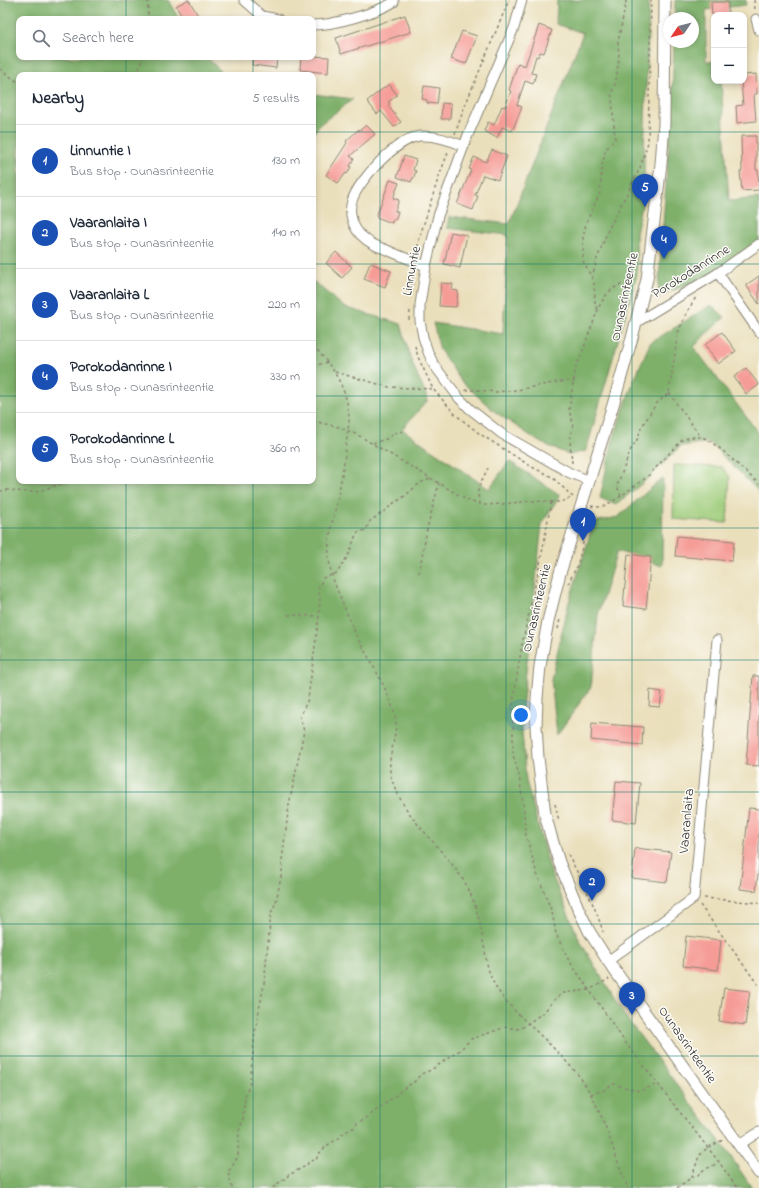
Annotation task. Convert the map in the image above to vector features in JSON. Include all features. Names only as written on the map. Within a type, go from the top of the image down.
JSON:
[{"type":"street","points":[[244,0],[262,16]]},
{"type":"street","points":[[316,25],[329,24],[366,14],[385,7],[394,2],[394,0]]},
{"type":"street","name":"Linnuntie","points":[[522,0],[514,28],[464,146],[438,216],[426,266],[420,306],[420,321],[423,337],[434,365],[454,393],[502,434],[570,473],[590,481]]},
{"type":"street","name":"Ounasrinteentie","points":[[665,0],[663,140],[646,281],[637,322],[590,481],[560,573],[548,621],[540,666],[536,726],[538,758],[545,814],[551,836],[559,862],[589,931],[608,961],[759,1173]]},
{"type":"street","points":[[756,19],[759,30]]},
{"type":"street","points":[[426,266],[373,244],[362,237],[354,226],[351,214],[352,201],[364,179],[400,143],[418,136],[452,141],[464,146]]},
{"type":"street","name":"Porokodanrinne","points":[[637,322],[718,273],[759,244]]},
{"type":"street","points":[[718,273],[759,332]]},
{"type":"street","name":"Vaaranlaita","points":[[694,898],[717,640]]},
{"type":"street","points":[[608,961],[694,898]]},
{"type":"street","points":[[739,1145],[759,1132]]},
{"type":"path","points":[[148,0],[148,16]]},
{"type":"path","points":[[411,297],[419,240],[438,179],[464,108],[509,0]]},
{"type":"path","points":[[592,278],[596,259],[608,230],[640,168],[648,142],[651,0]]},
{"type":"path","points":[[597,309],[594,284],[583,260],[583,238],[586,223],[600,193],[602,165],[606,149],[615,139],[611,94],[616,81],[619,57],[618,42],[625,1]]},
{"type":"path","points":[[138,72],[142,60]]},
{"type":"path","points":[[0,69],[16,81]]},
{"type":"path","points":[[570,473],[572,462],[570,441],[573,424],[569,410],[575,381],[576,366],[597,309],[605,296],[620,285],[626,282],[646,281]]},
{"type":"path","points":[[621,496],[617,486],[631,449],[638,438],[641,428],[656,404],[669,393],[678,333],[687,312],[705,281]]},
{"type":"path","points":[[410,304],[409,318],[411,326]]},
{"type":"path","points":[[316,422],[339,427],[358,435],[471,502],[496,505],[532,501],[560,502],[573,497],[552,477],[532,467],[480,434],[456,415],[433,389],[418,357],[414,342]]},
{"type":"path","points":[[316,349],[335,372],[348,407],[349,421],[339,492],[328,550],[330,566],[332,576],[354,630],[381,680],[394,712],[396,732],[390,757],[390,766],[391,777],[395,790],[405,809],[453,866],[466,885],[478,914],[488,967],[496,987],[503,997],[575,1070],[591,1094],[599,1110],[628,1188]]},
{"type":"path","points":[[316,365],[328,362]]},
{"type":"path","points":[[335,372],[389,387],[433,389]]},
{"type":"path","points":[[454,393],[467,390],[496,392],[517,390],[558,382],[575,381]]},
{"type":"path","points":[[669,393],[701,437]]},
{"type":"path","points":[[373,443],[386,439],[394,433],[404,431]]},
{"type":"path","points":[[592,506],[605,506],[621,496],[647,476],[682,440],[691,437],[701,437],[707,439],[722,450],[759,484]]},
{"type":"path","points":[[480,504],[478,493],[479,486],[488,468]]},
{"type":"path","points":[[232,1188],[228,1172],[236,1162],[238,1155],[238,1131],[243,1120],[244,1096],[250,1083],[255,1032],[266,970],[271,912],[276,902],[282,872],[282,860],[289,805],[304,731],[300,717],[308,699],[319,616],[320,598],[318,589],[323,578],[337,573],[349,554],[358,532],[366,530],[370,521],[401,499],[420,483],[432,478]]},
{"type":"path","points":[[419,573],[427,529],[439,483]]},
{"type":"path","points":[[0,490],[36,492],[60,484]]},
{"type":"path","points":[[551,502],[541,559],[522,644],[513,703],[513,755],[519,775],[525,830],[536,871],[552,912],[556,934],[568,959],[625,1042],[719,1162],[737,1188]]},
{"type":"path","points":[[566,589],[578,564],[590,513]]},
{"type":"path","points":[[288,615],[319,616]]},
{"type":"path","points":[[558,631],[560,617]]},
{"type":"path","points":[[554,800],[559,824]]},
{"type":"path","points":[[567,852],[587,888],[599,917],[603,933]]},
{"type":"path","points":[[694,898],[759,903]]},
{"type":"path","points":[[694,898],[759,986]]},
{"type":"path","points":[[273,1188],[277,1183],[286,1179],[289,1174],[307,1165],[309,1161],[316,1160],[318,1155],[326,1146],[339,1138],[342,1134],[355,1127],[357,1123],[414,1082],[421,1074],[431,1070],[460,1050],[471,1039],[506,1027],[523,1027],[544,1012],[554,1000],[563,993],[589,990],[618,974]]},
{"type":"path","points":[[591,1094],[604,1090],[613,1084],[640,1090],[657,1084]]},
{"type":"path","points":[[692,1177],[699,1156],[708,1148],[732,1135]]},
{"type":"path","points":[[677,1188],[692,1177],[697,1176],[702,1171],[719,1162]]},
{"type":"green space","points":[[0,0],[168,0],[177,16],[16,16],[16,60],[210,60],[221,72],[16,72],[16,484],[316,484],[316,284],[344,307],[401,324],[411,360],[428,400],[402,429],[489,489],[509,461],[560,495],[542,524],[521,718],[526,781],[551,873],[580,941],[624,1015],[725,1148],[752,1188],[0,1188]]},
{"type":"green space","points":[[557,0],[649,0],[644,156],[645,192],[636,233],[637,275],[586,451],[570,455],[541,443],[494,411],[461,381],[440,350],[433,323],[503,334],[508,235],[447,228],[449,217],[509,224],[583,33],[556,24]]},
{"type":"green space","points":[[675,0],[746,0],[746,5],[706,10],[706,61],[711,62],[711,84],[721,84],[729,201],[759,198],[759,240],[718,273],[658,296],[672,98],[674,48],[699,48],[699,12],[675,12]]},
{"type":"green space","points":[[316,94],[353,99],[319,125],[316,130]]},
{"type":"green space","points":[[711,305],[725,317],[694,347],[759,434],[759,492],[709,442],[681,446],[651,476],[616,505],[600,498],[612,443],[632,385],[650,343]]},
{"type":"green space","points":[[674,465],[722,467],[730,477],[727,523],[673,519]]},
{"type":"green space","points":[[663,478],[662,566],[617,551],[598,615],[591,687],[557,735],[551,679],[569,602],[594,522],[618,517]]},
{"type":"building","points":[[189,0],[198,16],[181,16],[176,6]]},
{"type":"building","points":[[711,2],[728,2],[728,12],[712,12]]},
{"type":"building","points":[[405,15],[411,32],[341,54],[336,38]]},
{"type":"building","points":[[539,25],[552,30],[544,53],[540,52],[538,57],[536,56],[531,73],[536,74],[533,84],[525,81],[517,105],[522,107],[512,131],[502,127],[497,138],[484,131],[488,122],[494,125],[502,106],[505,107],[511,91],[509,90],[518,63],[525,66]]},
{"type":"building","points":[[462,31],[477,36],[466,64],[451,59]]},
{"type":"building","points":[[316,56],[329,57],[328,73],[300,70],[301,60],[316,60]]},
{"type":"building","points":[[253,60],[277,60],[276,68],[252,65]]},
{"type":"building","points":[[756,74],[757,94],[754,94],[756,121],[737,123],[736,106],[743,105],[741,84],[747,84],[747,75]]},
{"type":"building","points":[[389,84],[397,95],[388,102],[390,104],[388,106],[401,122],[394,127],[381,111],[377,114],[367,101]]},
{"type":"building","points":[[424,86],[439,88],[437,104],[427,103],[427,100],[422,99]]},
{"type":"building","points":[[442,103],[451,104],[450,119],[441,119]]},
{"type":"building","points":[[366,125],[375,134],[350,156],[354,159],[350,166],[351,167],[347,174],[346,173],[338,183],[326,175],[347,143],[346,141],[359,129],[359,131]]},
{"type":"building","points":[[741,136],[756,136],[756,170],[758,170],[759,190],[742,191],[740,172],[742,171]]},
{"type":"building","points":[[492,150],[507,156],[498,180],[483,175],[475,195],[478,196],[473,210],[457,204],[471,170],[469,169],[474,157],[486,162]]},
{"type":"building","points":[[404,156],[416,160],[413,170],[416,171],[411,182],[397,177]]},
{"type":"building","points":[[390,180],[399,183],[393,198],[399,200],[395,211],[398,212],[392,223],[376,217]]},
{"type":"building","points":[[451,232],[467,235],[460,268],[444,264]]},
{"type":"building","points":[[336,252],[352,267],[342,278],[326,263]]},
{"type":"building","points":[[370,263],[391,271],[385,287],[364,279]]},
{"type":"building","points":[[759,276],[759,304],[746,285]]},
{"type":"building","points":[[441,283],[453,284],[452,290],[458,291],[456,307],[439,306]]},
{"type":"building","points":[[722,332],[736,351],[718,364],[705,345]]},
{"type":"building","points":[[746,368],[759,385],[746,394],[734,377]]},
{"type":"building","points":[[677,536],[734,541],[732,561],[675,556]]},
{"type":"building","points":[[628,554],[651,557],[646,609],[623,606]]},
{"type":"building","points":[[753,676],[759,676],[759,766],[746,765]]},
{"type":"building","points":[[650,690],[662,692],[660,707],[649,706]]},
{"type":"building","points":[[592,723],[643,727],[642,745],[591,740]]},
{"type":"building","points":[[616,781],[640,783],[636,823],[612,820]]},
{"type":"building","points":[[749,808],[759,809],[759,866],[756,891],[740,889]]},
{"type":"building","points":[[635,848],[671,852],[667,882],[632,878]]},
{"type":"building","points":[[686,936],[721,940],[718,970],[683,966]]},
{"type":"building","points":[[724,988],[750,991],[745,1025],[719,1021]]},
{"type":"place","name":"Porokodanrinne L","points":[[645,207]]},
{"type":"place","name":"Porokodanrinne I","points":[[664,259]]},
{"type":"place","name":"Linnuntie I","points":[[583,541]]},
{"type":"place","name":"Vaaranlaita I","points":[[592,901]]},
{"type":"place","name":"Vaaranlaita L","points":[[632,1015]]}]
